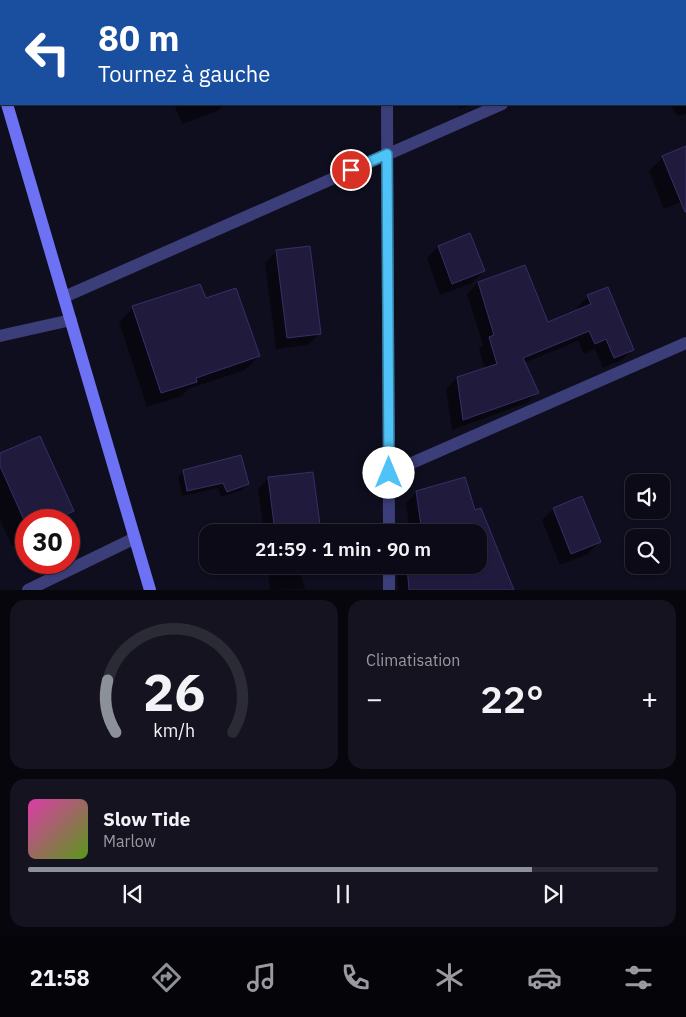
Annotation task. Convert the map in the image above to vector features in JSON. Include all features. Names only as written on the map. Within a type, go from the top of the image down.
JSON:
[{"type":"main road","points":[[7,105],[150,590]]},
{"type":"street","points":[[387,105],[389,524]]},
{"type":"street","points":[[64,297],[500,105]]},
{"type":"street","points":[[0,336],[71,320]]},
{"type":"street","points":[[389,473],[686,343]]},
{"type":"street","points":[[28,590],[135,538]]},
{"type":"street","points":[[389,574],[389,590]]},
{"type":"building","points":[[686,146],[686,212],[685,212],[662,156]]},
{"type":"building","points":[[470,233],[485,271],[452,284],[438,246]]},
{"type":"building","points":[[310,246],[321,334],[287,338],[276,250]]},
{"type":"building","points":[[525,265],[548,322],[591,304],[587,295],[608,287],[634,350],[614,358],[606,339],[595,344],[589,331],[523,358],[539,393],[463,420],[457,377],[497,364],[489,337],[494,335],[478,282]]},
{"type":"building","points":[[200,284],[206,298],[236,288],[260,356],[196,378],[197,382],[161,393],[132,306]]},
{"type":"building","points":[[40,436],[73,509],[19,509],[0,466],[0,453]]},
{"type":"building","points":[[241,455],[249,484],[227,492],[223,483],[187,491],[183,470]]},
{"type":"building","points":[[313,472],[320,524],[274,524],[268,477]]},
{"type":"building","points":[[465,477],[475,510],[481,508],[514,590],[409,590],[408,574],[487,574],[487,524],[421,524],[416,491]]},
{"type":"building","points":[[582,496],[601,542],[571,554],[553,508]]},
{"type":"route","points":[[351,170],[387,154],[389,473]]}]
